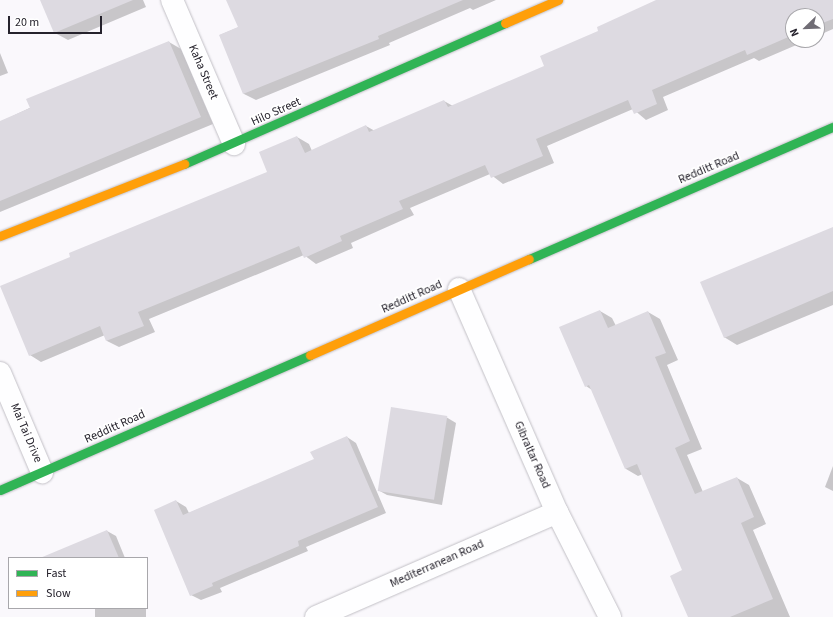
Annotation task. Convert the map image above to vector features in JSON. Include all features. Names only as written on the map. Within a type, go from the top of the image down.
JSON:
[{"type":"street","name":"Kaha Street","points":[[172,0],[234,144]]},
{"type":"street","name":"Hilo Street","points":[[0,236],[234,144],[558,0]]},
{"type":"street","name":"Redditt Road","points":[[0,490],[833,127]]},
{"type":"street","name":"Gibraltar Road","points":[[459,289],[557,512],[610,617]]},
{"type":"street","name":"Mai Tai Drive","points":[[0,372],[42,472]]},
{"type":"street","name":"Mediterranean Road","points":[[316,617],[557,512]]},
{"type":"building","points":[[40,0],[133,0],[54,33]]},
{"type":"building","points":[[226,0],[463,0],[378,36],[379,39],[243,94],[219,35],[238,27]]},
{"type":"building","points":[[656,0],[833,0],[833,19],[825,22],[825,8],[785,8],[785,38],[747,55],[745,50],[652,90],[657,104],[634,114],[628,100],[536,139],[543,156],[491,178],[485,165],[399,201],[403,209],[340,236],[342,241],[304,258],[299,246],[138,312],[144,326],[106,341],[100,326],[29,356],[0,286],[70,257],[69,253],[267,172],[259,152],[297,136],[305,153],[366,125],[369,132],[444,100],[448,107],[544,66],[540,56],[598,31],[597,27]]},
{"type":"building","points":[[169,41],[201,117],[0,201],[0,121],[30,108],[26,99]]},
{"type":"building","points":[[833,227],[833,291],[724,338],[700,282]]},
{"type":"building","points":[[600,310],[608,328],[648,311],[666,353],[655,357],[690,441],[675,448],[695,494],[737,477],[754,517],[741,523],[773,599],[730,617],[688,617],[670,576],[682,570],[637,464],[625,469],[589,385],[585,387],[559,327]]},
{"type":"building","points":[[391,407],[447,416],[434,500],[378,491]]},
{"type":"building","points":[[347,436],[378,507],[298,541],[299,546],[212,583],[213,586],[190,596],[154,510],[176,500],[183,515],[314,459],[310,452]]},
{"type":"building","points":[[107,530],[119,557],[42,557]]},
{"type":"traffic: fast","points":[[184,164],[505,23]]},
{"type":"traffic: fast","points":[[529,259],[833,127]]},
{"type":"traffic: fast","points":[[0,490],[310,355]]},
{"type":"traffic: slow","points":[[505,23],[558,0]]},
{"type":"traffic: slow","points":[[0,236],[184,164]]},
{"type":"traffic: slow","points":[[310,355],[529,259]]}]
